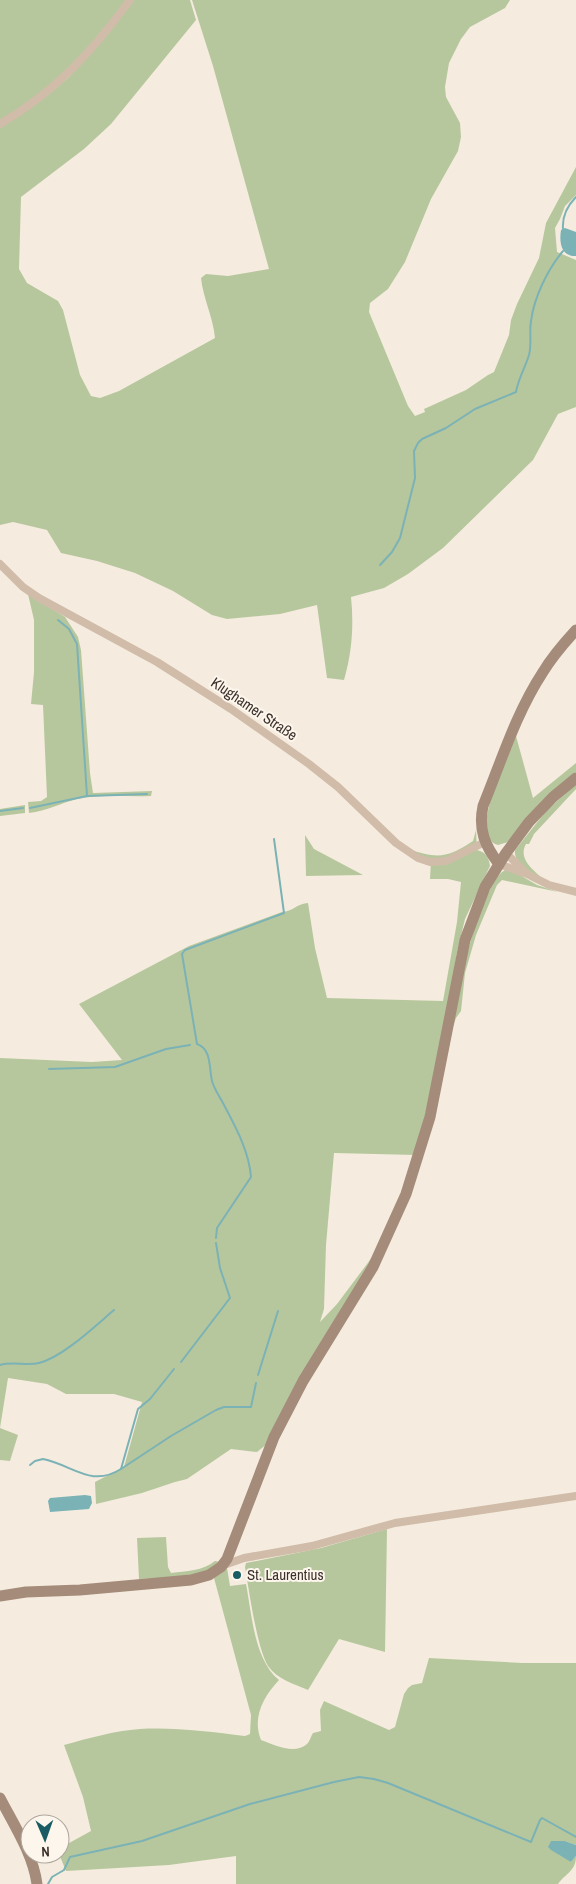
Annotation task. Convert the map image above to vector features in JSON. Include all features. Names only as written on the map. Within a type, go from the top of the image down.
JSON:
[{"type":"main road","points":[[499,864],[488,850],[485,842],[481,826],[484,806],[515,727],[542,672],[576,630]]},
{"type":"main road","points":[[0,1596],[26,1592],[80,1590],[191,1580],[209,1575],[224,1564],[232,1550],[264,1459],[284,1416],[303,1381],[373,1267],[406,1194],[430,1117],[465,940],[485,887],[506,853],[541,809],[576,778]]},
{"type":"main road","points":[[485,842],[506,853]]},
{"type":"main road","points":[[0,1798],[27,1852],[36,1875],[37,1884]]},
{"type":"street","points":[[0,124],[25,109],[67,76],[130,0]]},
{"type":"street","name":"Klughamer Straße","points":[[0,564],[23,588],[186,679],[290,750],[338,787],[396,843],[418,858],[430,862],[440,862],[458,856],[485,842]]},
{"type":"street","points":[[506,853],[527,874]]},
{"type":"street","points":[[499,864],[527,874],[549,885],[576,892]]},
{"type":"street","points":[[224,1564],[244,1558],[312,1546],[408,1520],[576,1496]]},
{"type":"street","points":[[232,1550],[244,1558]]},
{"type":"green space","points":[[0,0],[128,0],[68,71],[39,97],[47,96],[69,77],[132,0],[190,0],[196,20],[111,124],[84,149],[21,197],[19,269],[27,283],[58,301],[63,310],[80,375],[91,396],[100,398],[119,391],[215,338],[201,278],[206,274],[228,276],[269,269],[213,66],[192,0],[510,0],[505,8],[470,27],[461,39],[449,63],[445,87],[446,97],[460,123],[461,137],[458,151],[431,199],[405,262],[388,289],[370,303],[369,312],[408,406],[415,416],[425,412],[424,409],[466,390],[494,372],[509,335],[511,320],[517,304],[539,258],[546,223],[576,167],[576,195],[565,206],[555,228],[557,252],[576,260],[576,407],[558,414],[533,460],[443,548],[408,574],[384,588],[351,597],[352,639],[344,680],[327,678],[317,605],[280,614],[227,619],[212,615],[173,591],[135,573],[97,561],[61,553],[47,530],[13,522],[0,525]]},
{"type":"green space","points":[[28,594],[65,617],[78,637],[81,650],[93,793],[152,791],[151,796],[86,797],[42,811],[29,813],[28,802],[41,801],[47,797],[43,705],[31,704],[34,672],[34,620]]},
{"type":"green space","points":[[516,736],[533,798],[576,763],[576,772],[556,788],[508,842],[498,845],[489,839],[486,828],[488,812],[492,795]]},
{"type":"green space","points":[[576,784],[576,789],[534,834],[524,849],[527,863],[542,878],[520,863],[515,855],[515,850],[547,810]]},
{"type":"green space","points":[[25,805],[25,813],[0,816],[0,809]]},
{"type":"green space","points":[[476,830],[477,850],[483,852],[489,860],[490,866],[465,919],[457,952],[446,1023],[416,1155],[334,1153],[326,1245],[324,1309],[320,1322],[337,1304],[379,1248],[267,1444],[257,1452],[231,1449],[187,1479],[142,1493],[96,1504],[95,1482],[124,1467],[142,1402],[114,1394],[66,1394],[47,1384],[8,1378],[0,1428],[0,1058],[92,1062],[122,1060],[79,1004],[189,946],[289,911],[304,903],[308,903],[315,948],[327,998],[443,1001],[457,922],[461,882],[448,879],[430,879],[431,860],[417,855],[408,849],[435,855],[449,854],[473,841]]},
{"type":"green space","points":[[305,835],[314,849],[363,875],[306,876]]},
{"type":"green space","points":[[505,870],[513,871],[537,885],[558,892],[502,880],[497,885],[476,935],[465,973],[461,1011],[456,1018],[451,1032],[465,964],[479,914],[492,886],[499,875]]},
{"type":"green space","points":[[0,1428],[18,1435],[10,1461],[0,1460]]},
{"type":"green space","points":[[387,1529],[385,1652],[339,1639],[308,1690],[286,1681],[272,1671],[264,1658],[260,1646],[251,1604],[246,1563],[321,1548]]},
{"type":"green space","points":[[166,1537],[168,1567],[171,1573],[200,1569],[215,1561],[221,1562],[213,1568],[193,1575],[139,1579],[137,1538]]},
{"type":"green space","points":[[227,1568],[230,1586],[246,1584],[252,1622],[259,1649],[271,1671],[279,1680],[268,1693],[261,1708],[258,1724],[259,1732],[261,1740],[278,1746],[297,1749],[308,1743],[313,1733],[321,1731],[320,1710],[324,1701],[389,1730],[395,1727],[404,1694],[412,1685],[422,1683],[429,1658],[522,1663],[576,1663],[576,1845],[565,1841],[571,1862],[576,1856],[576,1861],[570,1872],[558,1884],[236,1884],[236,1856],[169,1865],[66,1871],[63,1864],[70,1864],[70,1843],[91,1831],[83,1797],[64,1745],[111,1733],[140,1729],[180,1729],[245,1736],[250,1734],[251,1715],[214,1578]]},
{"type":"water","points":[[565,228],[576,232],[576,256],[567,254],[562,248],[561,230]]},
{"type":"water","points":[[91,1496],[92,1503],[89,1509],[50,1512],[48,1501],[50,1498]]},
{"type":"water","points":[[551,1841],[565,1841],[576,1845],[576,1856],[571,1862],[551,1850],[548,1847]]},
{"type":"waterway","points":[[563,229],[563,220],[566,212],[576,197]]},
{"type":"waterway","points":[[380,565],[392,552],[400,538],[415,478],[414,451],[418,443],[475,409],[516,392],[529,355],[530,325],[535,302],[547,275],[563,251]]},
{"type":"waterway","points":[[58,620],[69,629],[77,644],[87,796]]},
{"type":"waterway","points":[[30,808],[87,796],[147,794]]},
{"type":"waterway","points":[[0,811],[23,808]]},
{"type":"waterway","points":[[216,1238],[217,1228],[251,1177],[250,1167],[233,1122],[213,1084],[208,1055],[197,1044],[182,954],[185,950],[284,913],[274,839]]},
{"type":"waterway","points":[[49,1069],[115,1067],[166,1049],[190,1045]]},
{"type":"waterway","points":[[181,1362],[230,1298],[220,1268],[216,1243]]},
{"type":"waterway","points":[[0,1365],[9,1363],[34,1364],[48,1360],[68,1348],[114,1310]]},
{"type":"waterway","points":[[258,1375],[278,1311]]},
{"type":"waterway","points":[[30,1465],[35,1461],[43,1459],[91,1476],[110,1474],[121,1469],[138,1409],[150,1399],[174,1369]]},
{"type":"waterway","points":[[121,1469],[171,1436],[216,1410],[224,1407],[251,1407],[256,1383]]},
{"type":"waterway","points":[[48,1884],[52,1877],[64,1870],[70,1857],[142,1841],[250,1804],[359,1777],[388,1783],[531,1842],[542,1818],[576,1837]]},
{"type":"place","name":"St. Laurentius","points":[[237,1575]]}]
